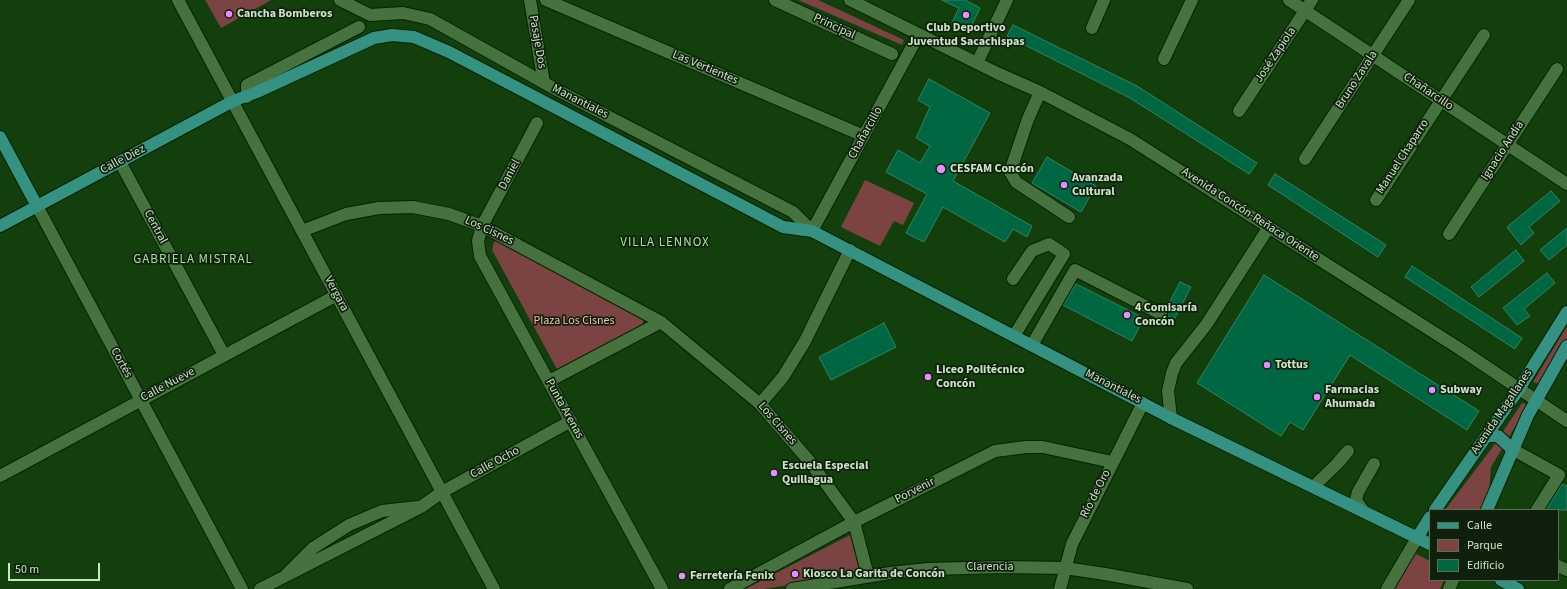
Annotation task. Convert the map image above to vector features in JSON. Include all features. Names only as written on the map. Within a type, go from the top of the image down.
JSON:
[{"type":"main road","name":"Calle Diez","points":[[0,226],[233,101],[247,97],[374,38],[403,35],[425,40]]},
{"type":"main road","name":"Manantiales","points":[[425,40],[784,226],[812,230],[1171,418],[1429,544]]},
{"type":"main road","name":"Cortés","points":[[0,137],[37,206]]},
{"type":"main road","name":"Avenida Magallanes","points":[[1436,509],[1520,389],[1567,312]]},
{"type":"main road","name":"Avenida Magallanes","points":[[1487,509],[1512,449],[1535,400],[1567,346]]},
{"type":"main road","points":[[1486,436],[1498,436],[1512,449]]},
{"type":"main road","points":[[1416,538],[1429,518]]},
{"type":"main road","points":[[1503,581],[1518,589]]},
{"type":"street","name":"Vergara","points":[[178,0],[494,589]]},
{"type":"street","name":"Manantiales","points":[[340,0],[370,15],[403,13],[422,16],[544,83],[794,212],[812,230]]},
{"type":"street","name":"Pasaje Dos","points":[[530,0],[544,83]]},
{"type":"street","name":"Las Vertientes","points":[[546,0],[864,136]]},
{"type":"street","name":"Principal","points":[[775,0],[892,54]]},
{"type":"street","name":"Avenida Concón-Reñaca Oriente","points":[[850,0],[977,63],[1040,92],[1130,139],[1269,227],[1567,421]]},
{"type":"street","points":[[977,63],[1007,0]]},
{"type":"street","points":[[1092,28],[1104,0]]},
{"type":"street","points":[[1164,59],[1192,0]]},
{"type":"street","name":"Chañarcillo","points":[[1289,0],[1309,5],[1373,54],[1567,184]]},
{"type":"street","name":"Bruno Zavala","points":[[1305,159],[1409,0]]},
{"type":"street","name":"José Zapiola","points":[[1239,111],[1309,5]]},
{"type":"street","points":[[247,97],[247,85],[358,27]]},
{"type":"street","name":"Chañarcillo","points":[[812,230],[919,34]]},
{"type":"street","name":"Manuel Chaparro","points":[[1376,200],[1440,99],[1484,35]]},
{"type":"street","name":"Ignacio Andía","points":[[1449,234],[1557,69]]},
{"type":"street","points":[[1040,92],[1028,119],[1010,172],[1016,182],[1069,217]]},
{"type":"street","name":"Daniel","points":[[482,226],[538,123]]},
{"type":"street","name":"Central","points":[[120,162],[224,355]]},
{"type":"street","name":"Cortés","points":[[37,206],[242,589]]},
{"type":"street","name":"Los Cisnes","points":[[302,231],[346,214],[379,208],[396,207],[431,210],[454,215],[482,226],[661,322],[760,404],[810,462],[854,522],[868,576]]},
{"type":"street","name":"Punta Arenas","points":[[482,226],[478,241],[480,256],[662,589]]},
{"type":"street","points":[[1171,418],[1168,391],[1176,363],[1206,325],[1269,227]]},
{"type":"street","points":[[1013,279],[1032,251],[1049,244],[1064,254],[1014,336]]},
{"type":"street","points":[[760,404],[783,377],[805,341],[850,250]]},
{"type":"street","points":[[1032,345],[1075,270],[1161,314]]},
{"type":"street","name":"Calle Nueve","points":[[0,476],[337,295]]},
{"type":"street","points":[[549,381],[661,322]]},
{"type":"street","name":"Río de Oro","points":[[1060,589],[1072,544],[1143,403]]},
{"type":"street","name":"Calle Ocho","points":[[260,589],[421,507],[442,492],[571,421]]},
{"type":"street","name":"Porvenir","points":[[730,589],[854,522],[995,451],[1026,447],[1043,447],[1112,462]]},
{"type":"street","points":[[1512,449],[1559,475],[1538,509]]},
{"type":"street","points":[[1313,487],[1348,451]]},
{"type":"street","points":[[1364,512],[1356,500],[1374,464]]},
{"type":"street","name":"Calle Ocho","points":[[282,579],[313,548],[348,525],[382,511],[421,507]]},
{"type":"street","points":[[1387,589],[1416,538]]},
{"type":"street","name":"Clarencia","points":[[792,589],[868,576],[928,569],[967,567],[1065,568],[1187,589]]},
{"type":"green space","name":"Cancha Bomberos","points":[[205,0],[271,0],[221,28]]},
{"type":"green space","points":[[798,0],[818,0],[904,40],[902,45]]},
{"type":"green space","points":[[865,180],[914,203],[903,225],[894,221],[880,246],[841,227]]},
{"type":"green space","name":"Plaza Los Cisnes","points":[[500,238],[643,316],[643,328],[558,371],[492,250],[494,242]]},
{"type":"green space","points":[[1567,326],[1567,338],[1539,384],[1533,382]]},
{"type":"green space","points":[[1522,403],[1528,405],[1491,467],[1489,492],[1480,509],[1446,509],[1492,448]]},
{"type":"green space","points":[[850,535],[860,573],[764,589],[745,589]]},
{"type":"green space","points":[[1414,553],[1429,560],[1429,581],[1444,581],[1440,589],[1391,589]]},
{"type":"building","name":"Club Deportivo Juventud Sacachispas","points":[[942,0],[965,0],[980,8],[969,31],[952,23],[959,8]]},
{"type":"building","points":[[1013,25],[1137,86],[1257,163],[1249,174],[1130,98],[1007,36]]},
{"type":"building","points":[[929,79],[990,113],[953,181],[1032,226],[1027,237],[1013,229],[1005,242],[943,207],[924,242],[906,233],[927,194],[886,172],[898,150],[920,163],[930,146],[916,138],[930,107],[918,100]]},
{"type":"building","name":"Avanzada Cultural","points":[[1047,157],[1096,186],[1081,212],[1032,183]]},
{"type":"building","points":[[1275,174],[1386,245],[1378,257],[1268,185]]},
{"type":"building","points":[[1551,191],[1560,201],[1529,227],[1534,233],[1521,245],[1507,227]]},
{"type":"building","points":[[1567,228],[1567,245],[1549,260],[1540,250]]},
{"type":"building","points":[[1516,250],[1524,261],[1479,297],[1471,287]]},
{"type":"building","points":[[1412,266],[1522,338],[1515,349],[1405,277]]},
{"type":"building","points":[[1547,273],[1555,283],[1524,309],[1530,316],[1517,325],[1503,308]]},
{"type":"building","name":"Tottus","points":[[1264,275],[1479,411],[1467,430],[1350,355],[1303,430],[1290,422],[1281,436],[1197,383]]},
{"type":"building","points":[[1180,282],[1191,287],[1174,320],[1168,316],[1166,309]]},
{"type":"building","points":[[1076,284],[1144,318],[1132,341],[1063,305]]},
{"type":"building","points":[[884,323],[896,347],[831,380],[819,357]]},
{"type":"building","points":[[1562,484],[1567,486],[1567,510],[1547,509]]},
{"type":"place","name":"Cancha Bomberos","points":[[229,14]]},
{"type":"place","name":"Club Deportivo Juventud Sacachispas","points":[[966,15]]},
{"type":"place","name":"CESFAM Concón","points":[[941,169]]},
{"type":"place","name":"Avanzada Cultural","points":[[1064,185]]},
{"type":"place","name":"4 Comisaría Concón","points":[[1127,315]]},
{"type":"place","name":"Tottus","points":[[1267,365]]},
{"type":"place","name":"Liceo Politécnico Concón","points":[[928,377]]},
{"type":"place","name":"Subway","points":[[1432,390]]},
{"type":"place","name":"Farmacias Ahumada","points":[[1317,397]]},
{"type":"place","name":"Escuela Especial Quillagua","points":[[774,473]]},
{"type":"place","name":"Kiosco La Garita de Concón","points":[[795,574]]},
{"type":"place","name":"Ferretería Fenix","points":[[682,576]]},
{"type":"district","name":"VILLA LENNOX","points":[[665,243]]},
{"type":"district","name":"GABRIELA MISTRAL","points":[[193,260]]}]
